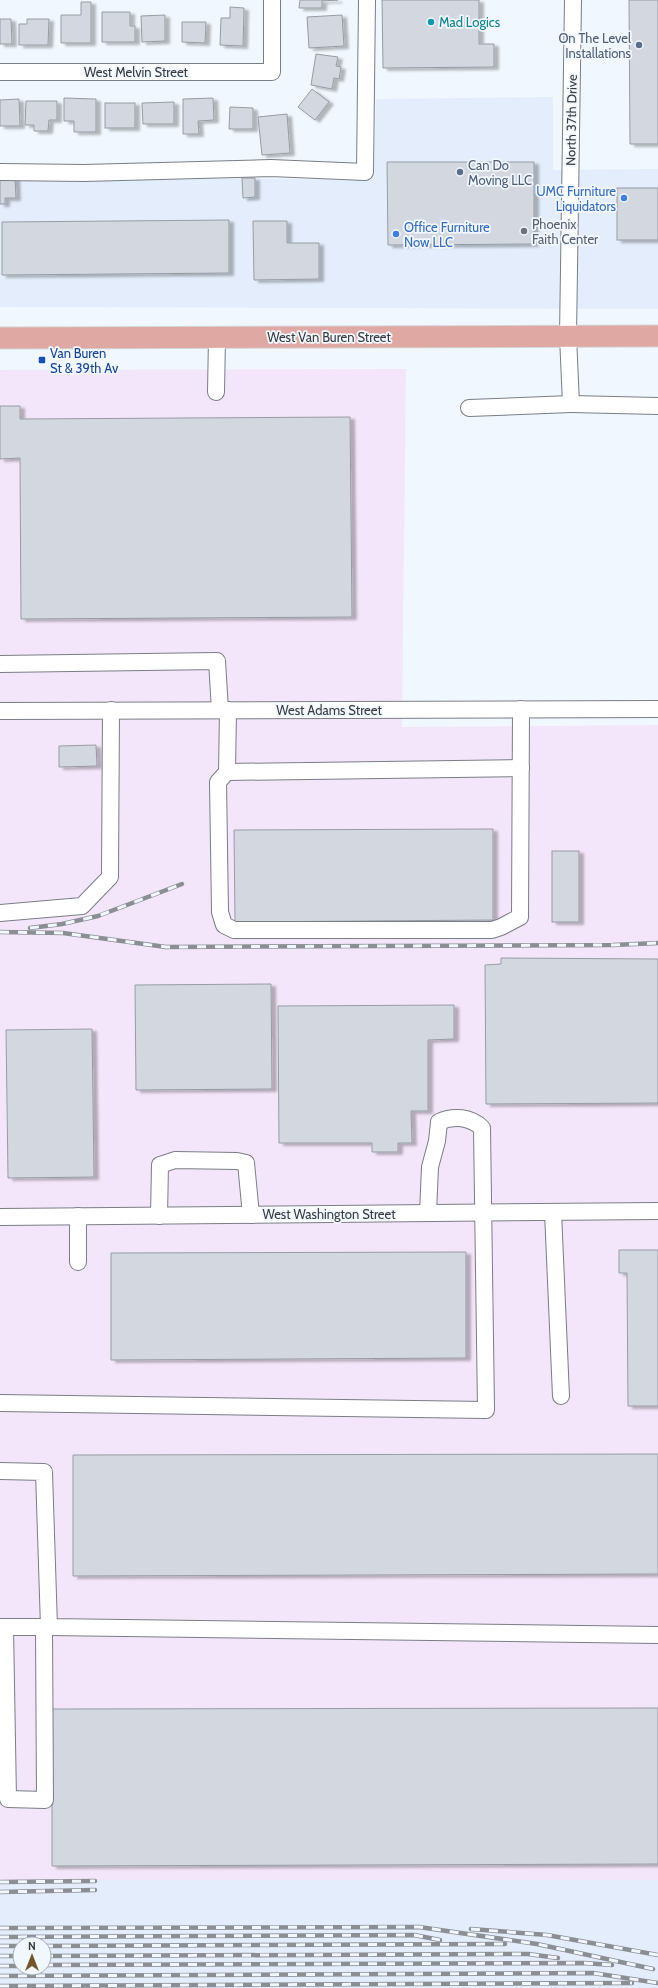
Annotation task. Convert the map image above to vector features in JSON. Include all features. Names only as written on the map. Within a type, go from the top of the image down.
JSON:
[{"type":"main road","name":"West Van Buren Street","points":[[0,338],[658,336]]},
{"type":"street","name":"West Melvin Street","points":[[0,72],[272,72],[272,0]]},
{"type":"street","points":[[0,172],[84,173],[271,168],[365,172],[367,0]]},
{"type":"street","name":"North 37th Drive","points":[[571,404],[568,336],[573,0]]},
{"type":"street","points":[[216,392],[217,338]]},
{"type":"street","points":[[470,408],[571,404],[658,406]]},
{"type":"street","points":[[0,664],[217,661],[224,710],[228,772]]},
{"type":"street","points":[[521,709],[521,768],[520,917],[492,930],[228,928],[224,925],[220,912],[218,782],[228,772],[521,768]]},
{"type":"street","name":"West Adams Street","points":[[0,711],[658,709]]},
{"type":"street","points":[[0,913],[82,906],[110,877],[111,710]]},
{"type":"street","points":[[0,1403],[486,1410],[482,1128],[476,1122],[466,1119],[453,1118],[444,1119],[439,1122],[438,1141],[430,1167],[428,1213]]},
{"type":"street","points":[[159,1216],[160,1165],[175,1160],[237,1161],[246,1163],[251,1215]]},
{"type":"street","name":"West Washington Street","points":[[0,1217],[658,1211]]},
{"type":"street","points":[[553,1212],[561,1396]]},
{"type":"street","points":[[78,1216],[78,1262]]},
{"type":"street","points":[[0,1471],[44,1472],[47,1627],[45,1800],[8,1800],[2,1627],[47,1627],[658,1635]]},
{"type":"shaded area","points":[[553,97],[553,170],[658,169],[658,309],[0,307],[0,176],[374,180],[376,99]]},
{"type":"shaded area","points":[[406,369],[402,727],[658,725],[658,1880],[0,1880],[0,370]]},
{"type":"shaded area","points":[[0,1880],[658,1880],[658,1988],[0,1988]]},
{"type":"building","points":[[300,0],[338,0],[322,1],[322,8],[299,8]]},
{"type":"building","name":"Mad Logics","points":[[382,0],[479,0],[479,44],[494,44],[494,67],[383,68]]},
{"type":"building","points":[[629,0],[658,0],[658,144],[630,144]]},
{"type":"building","points":[[81,2],[91,2],[91,43],[61,43],[61,15],[81,15]]},
{"type":"building","points":[[230,7],[244,8],[243,46],[220,45],[221,18],[230,18]]},
{"type":"building","points":[[102,12],[130,12],[130,26],[135,26],[135,42],[102,42]]},
{"type":"building","points":[[165,15],[165,41],[142,42],[141,16]]},
{"type":"building","points":[[342,15],[344,46],[309,48],[307,17]]},
{"type":"building","points":[[0,19],[11,19],[12,44],[0,44]]},
{"type":"building","points":[[27,19],[49,19],[48,45],[19,45],[19,24],[27,24]]},
{"type":"building","points":[[182,22],[206,22],[205,43],[182,42]]},
{"type":"building","points":[[316,54],[338,57],[336,66],[341,67],[339,79],[334,78],[332,89],[311,85]]},
{"type":"building","points":[[312,89],[329,102],[315,120],[298,107]]},
{"type":"building","points":[[64,98],[96,99],[96,132],[74,132],[74,121],[64,121]]},
{"type":"building","points":[[213,98],[214,120],[198,121],[199,134],[183,134],[183,99]]},
{"type":"building","points":[[19,99],[20,126],[0,126],[0,100]]},
{"type":"building","points":[[26,101],[57,101],[57,120],[49,120],[48,131],[34,131],[34,125],[25,125]]},
{"type":"building","points":[[174,102],[174,124],[143,124],[142,103]]},
{"type":"building","points":[[105,103],[135,103],[135,128],[105,128]]},
{"type":"building","points":[[230,107],[253,108],[253,129],[229,129]]},
{"type":"building","points":[[287,114],[290,153],[262,155],[258,117]]},
{"type":"building","points":[[387,162],[534,162],[534,244],[388,245]]},
{"type":"building","points":[[15,177],[16,198],[5,198],[5,204],[0,204],[0,178]]},
{"type":"building","points":[[242,178],[255,178],[255,197],[243,198]]},
{"type":"building","points":[[617,188],[658,188],[658,240],[617,240]]},
{"type":"building","points":[[229,220],[229,273],[2,275],[2,222]]},
{"type":"building","points":[[253,221],[287,221],[287,243],[319,243],[319,279],[254,280]]},
{"type":"building","points":[[0,406],[20,406],[20,419],[350,417],[352,617],[21,619],[20,458],[0,459]]},
{"type":"building","points":[[96,745],[97,766],[59,767],[59,746]]},
{"type":"building","points":[[493,829],[493,920],[235,922],[234,830]]},
{"type":"building","points":[[552,851],[579,851],[579,922],[552,922]]},
{"type":"building","points":[[501,958],[658,959],[658,1103],[486,1104],[485,965],[501,964]]},
{"type":"building","points":[[271,984],[272,1089],[136,1090],[135,985]]},
{"type":"building","points":[[454,1005],[454,1039],[428,1040],[428,1111],[411,1111],[412,1143],[398,1143],[398,1152],[372,1152],[372,1143],[279,1143],[278,1006]]},
{"type":"building","points":[[92,1029],[94,1177],[8,1178],[6,1030]]},
{"type":"building","points":[[619,1250],[658,1250],[658,1406],[628,1406],[627,1273],[619,1273]]},
{"type":"building","points":[[466,1252],[466,1358],[111,1360],[111,1253]]},
{"type":"building","points":[[658,1454],[658,1574],[73,1576],[73,1455]]},
{"type":"building","points":[[658,1708],[658,1864],[52,1866],[52,1709]]},
{"type":"railway","points":[[30,928],[62,924],[98,916],[182,884]]},
{"type":"railway","points":[[0,932],[63,933],[166,947],[613,945],[658,943]]},
{"type":"railway","points":[[0,1882],[95,1881]]},
{"type":"railway","points":[[0,1892],[95,1890]]},
{"type":"railway","points":[[0,1928],[419,1927],[537,1944],[653,1969]]},
{"type":"railway","points":[[471,1929],[547,1935],[658,1955]]},
{"type":"railway","points":[[0,1937],[414,1935],[440,1940]]},
{"type":"railway","points":[[52,1946],[505,1944]]},
{"type":"railway","points":[[0,1946],[12,1946]]},
{"type":"railway","points":[[52,1956],[528,1954],[558,1958]]},
{"type":"railway","points":[[0,1956],[12,1956]]},
{"type":"railway","points":[[52,1965],[584,1963],[612,1965]]},
{"type":"railway","points":[[0,1966],[12,1966]]},
{"type":"railway","points":[[0,1976],[593,1973],[658,1983]]},
{"type":"railway","points":[[0,1986],[632,1983]]},
{"type":"place","name":"Mad Logics","points":[[431,22]]},
{"type":"place","name":"On The Level Installations","points":[[639,45]]},
{"type":"place","name":"Can Do Moving LLC","points":[[460,172]]},
{"type":"place","name":"UMC Furniture Liquidators","points":[[624,198]]},
{"type":"place","name":"Phoenix Faith Center","points":[[524,231]]},
{"type":"place","name":"Office Furniture Now LLC","points":[[396,234]]},
{"type":"place","name":"Van Buren St & 39th Av","points":[[42,360]]}]
